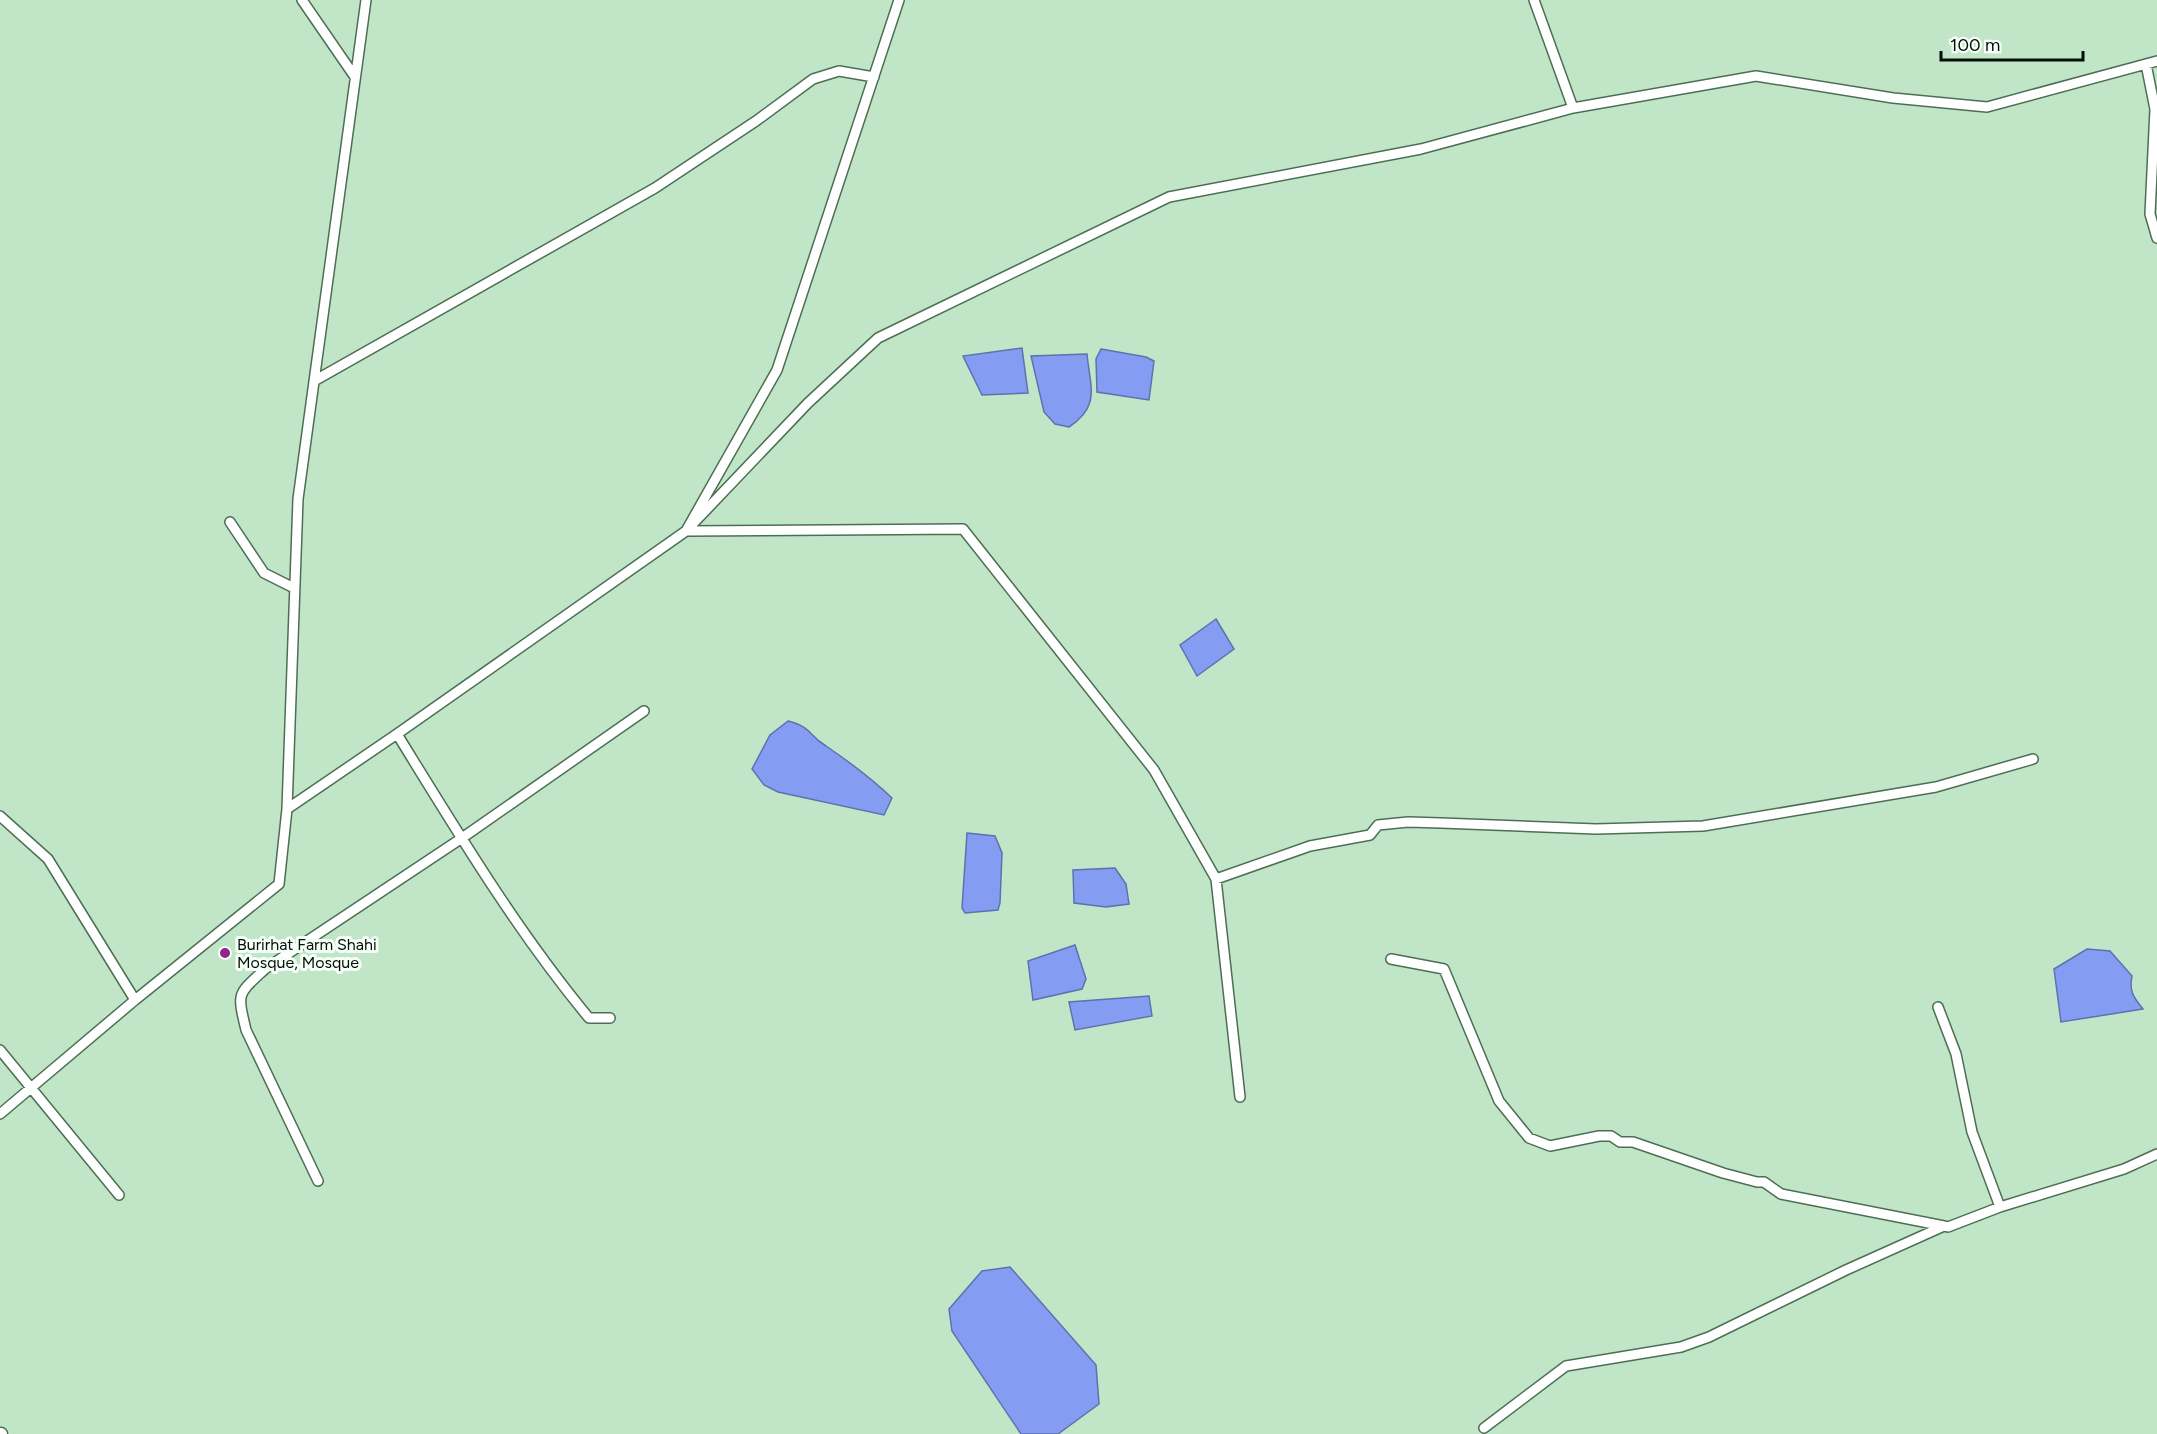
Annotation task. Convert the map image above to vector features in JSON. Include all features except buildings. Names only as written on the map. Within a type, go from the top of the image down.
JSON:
[{"type":"street","points":[[302,0],[355,77]]},
{"type":"street","points":[[0,1114],[135,1000],[279,884],[287,809],[298,499],[366,0]]},
{"type":"street","points":[[686,531],[777,370],[899,0]]},
{"type":"street","points":[[1534,0],[1574,108]]},
{"type":"street","points":[[287,809],[686,531],[808,403],[878,338],[1169,197],[1421,149],[1574,108],[1756,76],[1893,98],[1987,107],[2157,61]]},
{"type":"street","points":[[2146,64],[2155,109],[2150,214],[2157,238]]},
{"type":"street","points":[[314,381],[655,188],[756,121],[813,79],[839,71],[874,77]]},
{"type":"street","points":[[230,522],[264,573],[294,588]]},
{"type":"street","points":[[686,531],[963,529],[1154,770],[1216,879],[1240,1097]]},
{"type":"street","points":[[318,1181],[246,1030],[240,1003],[242,990],[265,969],[462,838],[644,711]]},
{"type":"street","points":[[397,734],[462,838],[559,982],[589,1018],[610,1017]]},
{"type":"street","points":[[1216,879],[1310,846],[1370,835],[1378,825],[1408,822],[1596,829],[1703,826],[1936,787],[2033,759]]},
{"type":"street","points":[[0,816],[48,859],[135,1000]]},
{"type":"street","points":[[1391,959],[1444,969],[1499,1101],[1529,1138],[1550,1146],[1599,1136],[1611,1136],[1620,1142],[1633,1142],[1723,1173],[1764,1182],[1781,1194],[1948,1227],[2001,1207],[2124,1169],[2157,1154]]},
{"type":"street","points":[[1938,1007],[1956,1054],[1972,1131],[2001,1207]]},
{"type":"street","points":[[0,1050],[118,1195]]},
{"type":"street","points":[[1484,1428],[1566,1366],[1681,1347],[1944,1226]]},
{"type":"water","points":[[1022,348],[1028,393],[982,395],[963,356]]},
{"type":"water","points":[[1101,349],[1146,357],[1154,361],[1149,400],[1097,392],[1096,359]]},
{"type":"water","points":[[1087,354],[1091,386],[1090,403],[1079,419],[1069,427],[1055,424],[1044,412],[1031,356]]},
{"type":"water","points":[[1216,619],[1234,649],[1197,676],[1180,645]]},
{"type":"water","points":[[788,721],[806,729],[892,798],[884,815],[778,792],[764,785],[752,769],[770,735]]},
{"type":"water","points":[[967,833],[995,836],[1002,853],[998,910],[965,913],[962,908]]},
{"type":"water","points":[[1115,868],[1126,884],[1129,904],[1106,907],[1074,903],[1073,870]]},
{"type":"water","points":[[1075,945],[1086,979],[1082,989],[1033,1000],[1028,961]]},
{"type":"water","points":[[2087,949],[2110,951],[2132,976],[2133,994],[2143,1009],[2061,1022],[2054,969]]},
{"type":"water","points":[[1149,996],[1152,1016],[1075,1030],[1069,1002]]},
{"type":"water","points":[[1010,1267],[1096,1365],[1099,1404],[1058,1434],[1021,1434],[952,1331],[949,1309],[982,1271]]},
{"type":"place","name":"Burirhat Farm Shahi Mosque, Mosque","points":[[225,953]]}]
